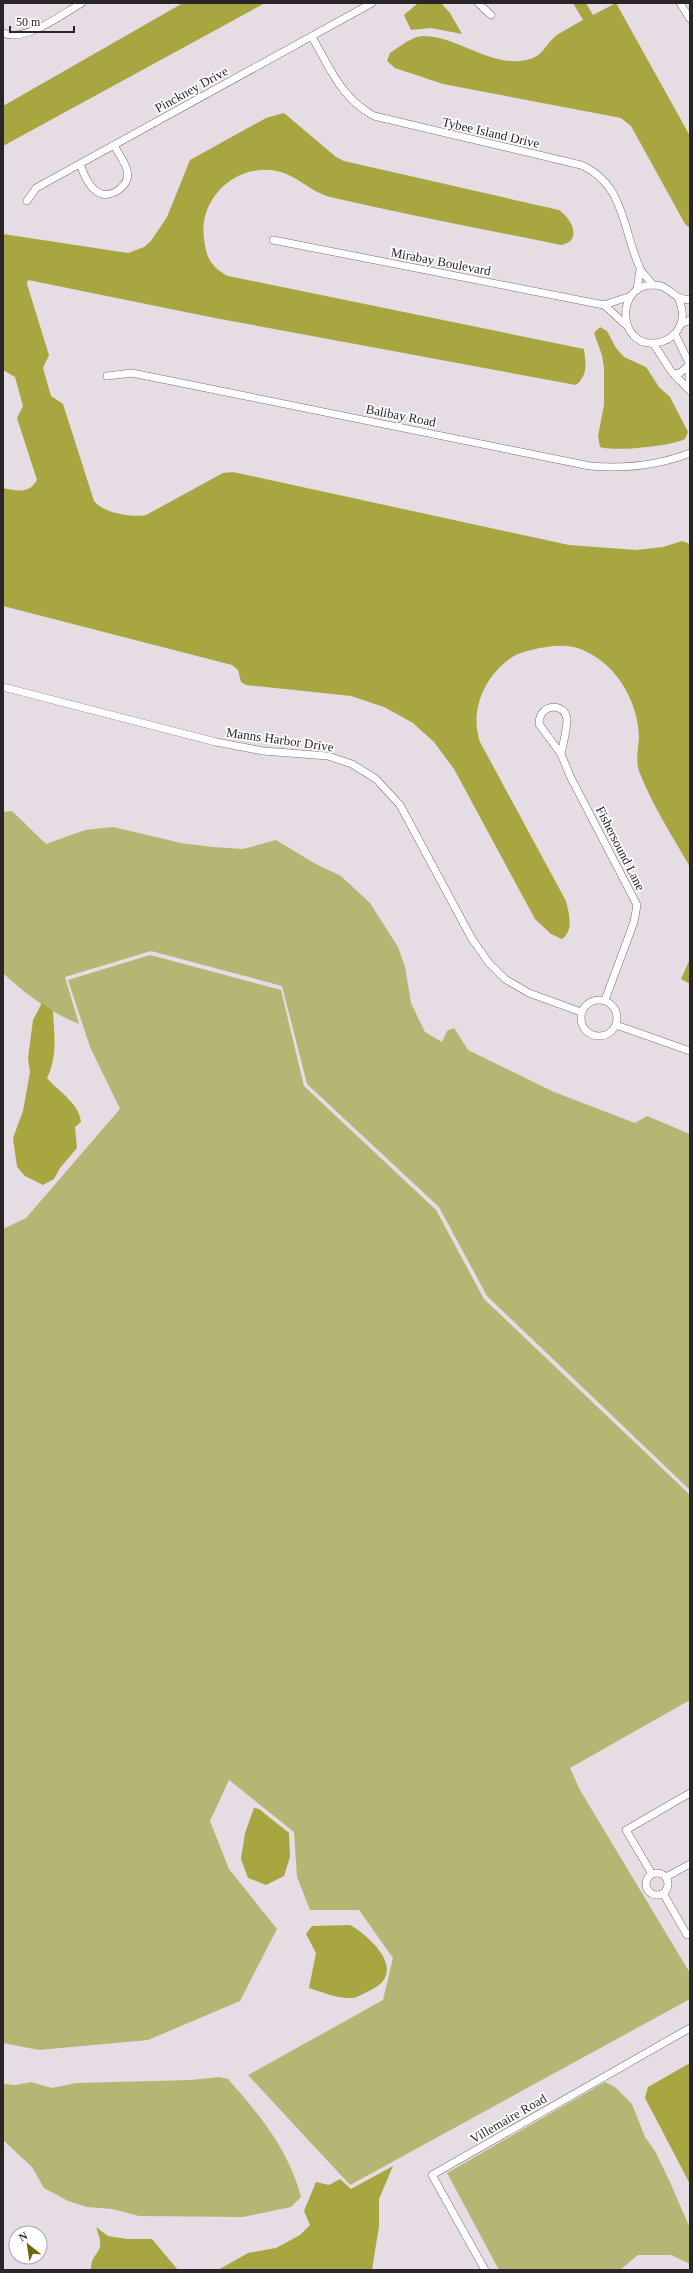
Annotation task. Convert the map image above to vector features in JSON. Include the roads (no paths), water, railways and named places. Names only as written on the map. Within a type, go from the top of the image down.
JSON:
[{"type":"street","points":[[3,33],[8,35],[26,34],[82,3]]},
{"type":"street","name":"Pinckney Drive","points":[[27,201],[36,188],[372,3]]},
{"type":"street","points":[[478,3],[491,14]]},
{"type":"street","points":[[680,3],[690,19]]},
{"type":"street","name":"Tybee Island Drive","points":[[312,36],[342,90],[354,103],[374,116],[581,165],[594,170],[608,183],[616,197],[640,270],[653,285]]},
{"type":"street","points":[[80,164],[92,187],[101,194],[117,192],[126,183],[128,172],[114,145]]},
{"type":"street","name":"Mirabay Boulevard","points":[[273,240],[604,305],[631,296]]},
{"type":"street","name":"Tybee Island Drive","points":[[637,290],[640,270]]},
{"type":"street","points":[[604,305],[626,325],[637,338],[653,343],[669,339],[675,334],[681,324],[683,315],[678,297],[671,290],[662,286],[653,285]]},
{"type":"street","name":"Mirabay Boulevard","points":[[626,325],[624,315],[626,305],[631,296],[637,290],[653,285]]},
{"type":"street","points":[[678,297],[690,300]]},
{"type":"street","points":[[681,324],[690,320]]},
{"type":"street","points":[[675,334],[689,365],[690,390]]},
{"type":"street","points":[[653,343],[674,374],[690,390]]},
{"type":"street","points":[[674,374],[680,373],[689,365]]},
{"type":"street","name":"Balibay Road","points":[[107,376],[132,373],[590,466],[628,468],[658,464],[690,453]]},
{"type":"street","name":"Manns Harbor Drive","points":[[3,687],[216,742],[263,751],[328,756],[352,764],[376,779],[400,805],[472,939],[488,963],[506,979],[529,993],[581,1012]]},
{"type":"street","name":"Fishersound Lane","points":[[561,754],[567,719],[564,712],[556,708],[548,708],[542,712],[539,724],[561,754],[570,776],[637,905],[634,922],[605,1000]]},
{"type":"street","points":[[593,1000],[605,1000],[614,1007],[618,1019],[616,1024],[608,1034],[602,1036],[590,1034],[582,1024],[581,1012],[588,1003],[593,1000]]},
{"type":"street","points":[[616,1024],[690,1051]]},
{"type":"street","points":[[652,1874],[626,1830],[690,1793]]},
{"type":"street","points":[[666,1878],[690,1864]]},
{"type":"street","points":[[652,1874],[661,1874],[666,1878],[668,1885],[663,1894],[656,1895],[647,1889],[646,1881],[652,1874]]},
{"type":"street","points":[[663,1894],[687,1935],[690,1934]]},
{"type":"street","name":"Villemaire Road","points":[[485,2270],[432,2176],[690,2028]]}]
